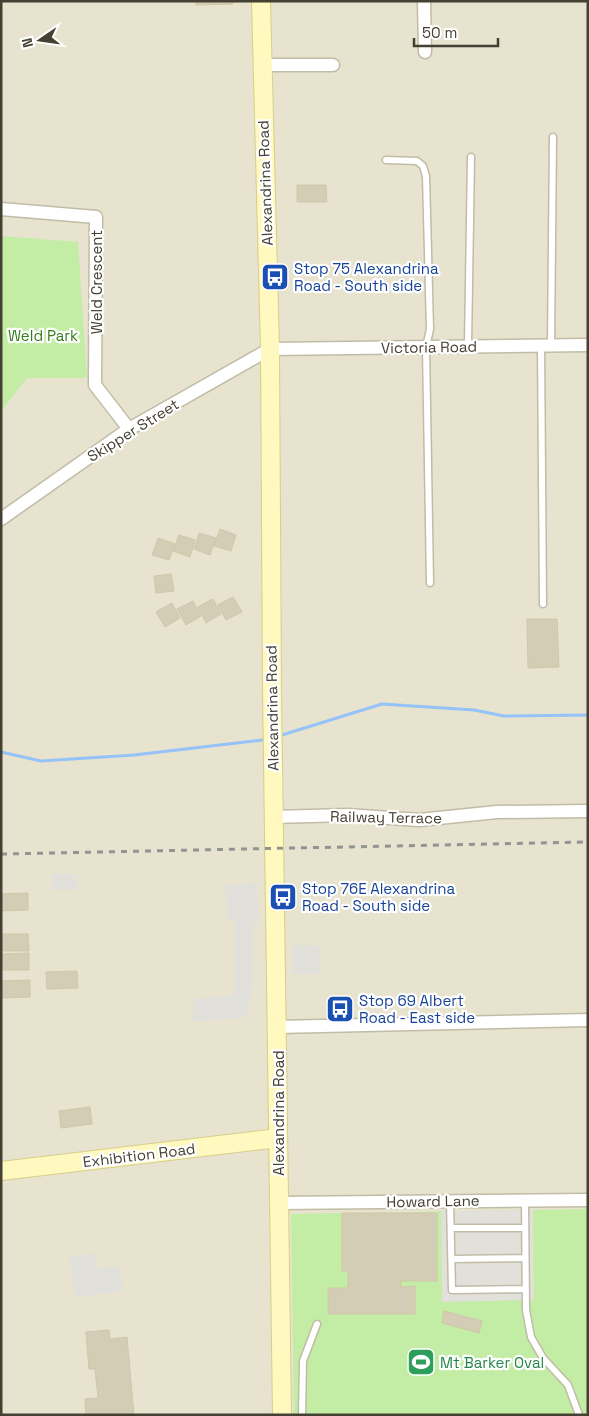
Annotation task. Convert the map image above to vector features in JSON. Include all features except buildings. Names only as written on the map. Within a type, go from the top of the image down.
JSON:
[{"type":"main road","name":"Alexandrina Road","points":[[261,1],[270,349],[274,817],[278,1027],[278,1203],[282,1415]]},
{"type":"main road","name":"Exhibition Road","points":[[1,1171],[278,1138]]},
{"type":"street","points":[[424,1],[425,52]]},
{"type":"street","points":[[262,65],[333,65]]},
{"type":"street","name":"Weld Crescent","points":[[1,209],[96,217],[95,385],[129,429]]},
{"type":"street","name":"Victoria Road","points":[[270,349],[588,344]]},
{"type":"street","name":"Skipper Street","points":[[1,519],[129,429],[270,349]]},
{"type":"street","name":"Railway Terrace","points":[[274,817],[347,816],[419,820],[497,812],[588,811]]},
{"type":"street","points":[[278,1027],[588,1020]]},
{"type":"street","name":"Howard Lane","points":[[278,1203],[588,1200]]},
{"type":"lane","points":[[543,604],[546,345],[553,137]]},
{"type":"lane","points":[[468,346],[471,157]]},
{"type":"lane","points":[[386,160],[417,161],[425,170],[430,329],[426,347],[430,583]]},
{"type":"lane","points":[[525,1200],[526,1310],[531,1337],[543,1358],[568,1385],[579,1415]]},
{"type":"lane","points":[[450,1201],[452,1290],[526,1289]]},
{"type":"lane","points":[[451,1228],[525,1228]]},
{"type":"lane","points":[[452,1259],[525,1258]]},
{"type":"lane","points":[[302,1415],[303,1362],[318,1324]]},
{"type":"shaded area","points":[[1,1],[588,1],[588,1415],[1,1415]]},
{"type":"shaded area","points":[[52,874],[78,874],[78,890],[52,890]]},
{"type":"shaded area","points":[[257,883],[259,925],[253,923],[253,986],[247,1017],[193,1022],[194,999],[235,995],[234,920],[227,920],[225,885]]},
{"type":"shaded area","points":[[293,945],[320,946],[319,974],[293,974]]},
{"type":"shaded area","points":[[533,1210],[534,1300],[442,1302],[441,1211]]},
{"type":"shaded area","points":[[95,1253],[96,1268],[120,1266],[123,1291],[76,1297],[69,1257]]},
{"type":"green space","name":"Weld Park","points":[[1,236],[78,242],[87,378],[27,378],[1,411]]},
{"type":"green space","points":[[588,1209],[588,1415],[294,1415],[291,1214]]},
{"type":"waterway","points":[[282,735],[382,704],[474,710],[504,716],[588,715]]},
{"type":"waterway","points":[[1,752],[41,761],[134,755],[263,740]]},
{"type":"railway","points":[[1,854],[588,842]]},
{"type":"place","name":"Stop 75 Alexandrina Road - South side","points":[[275,277]]},
{"type":"place","name":"Stop 76E Alexandrina Road - South side","points":[[283,897]]},
{"type":"place","name":"Stop 69 Albert Road - East side","points":[[340,1009]]},
{"type":"place","name":"Mt Barker Oval","points":[[421,1362]]}]
